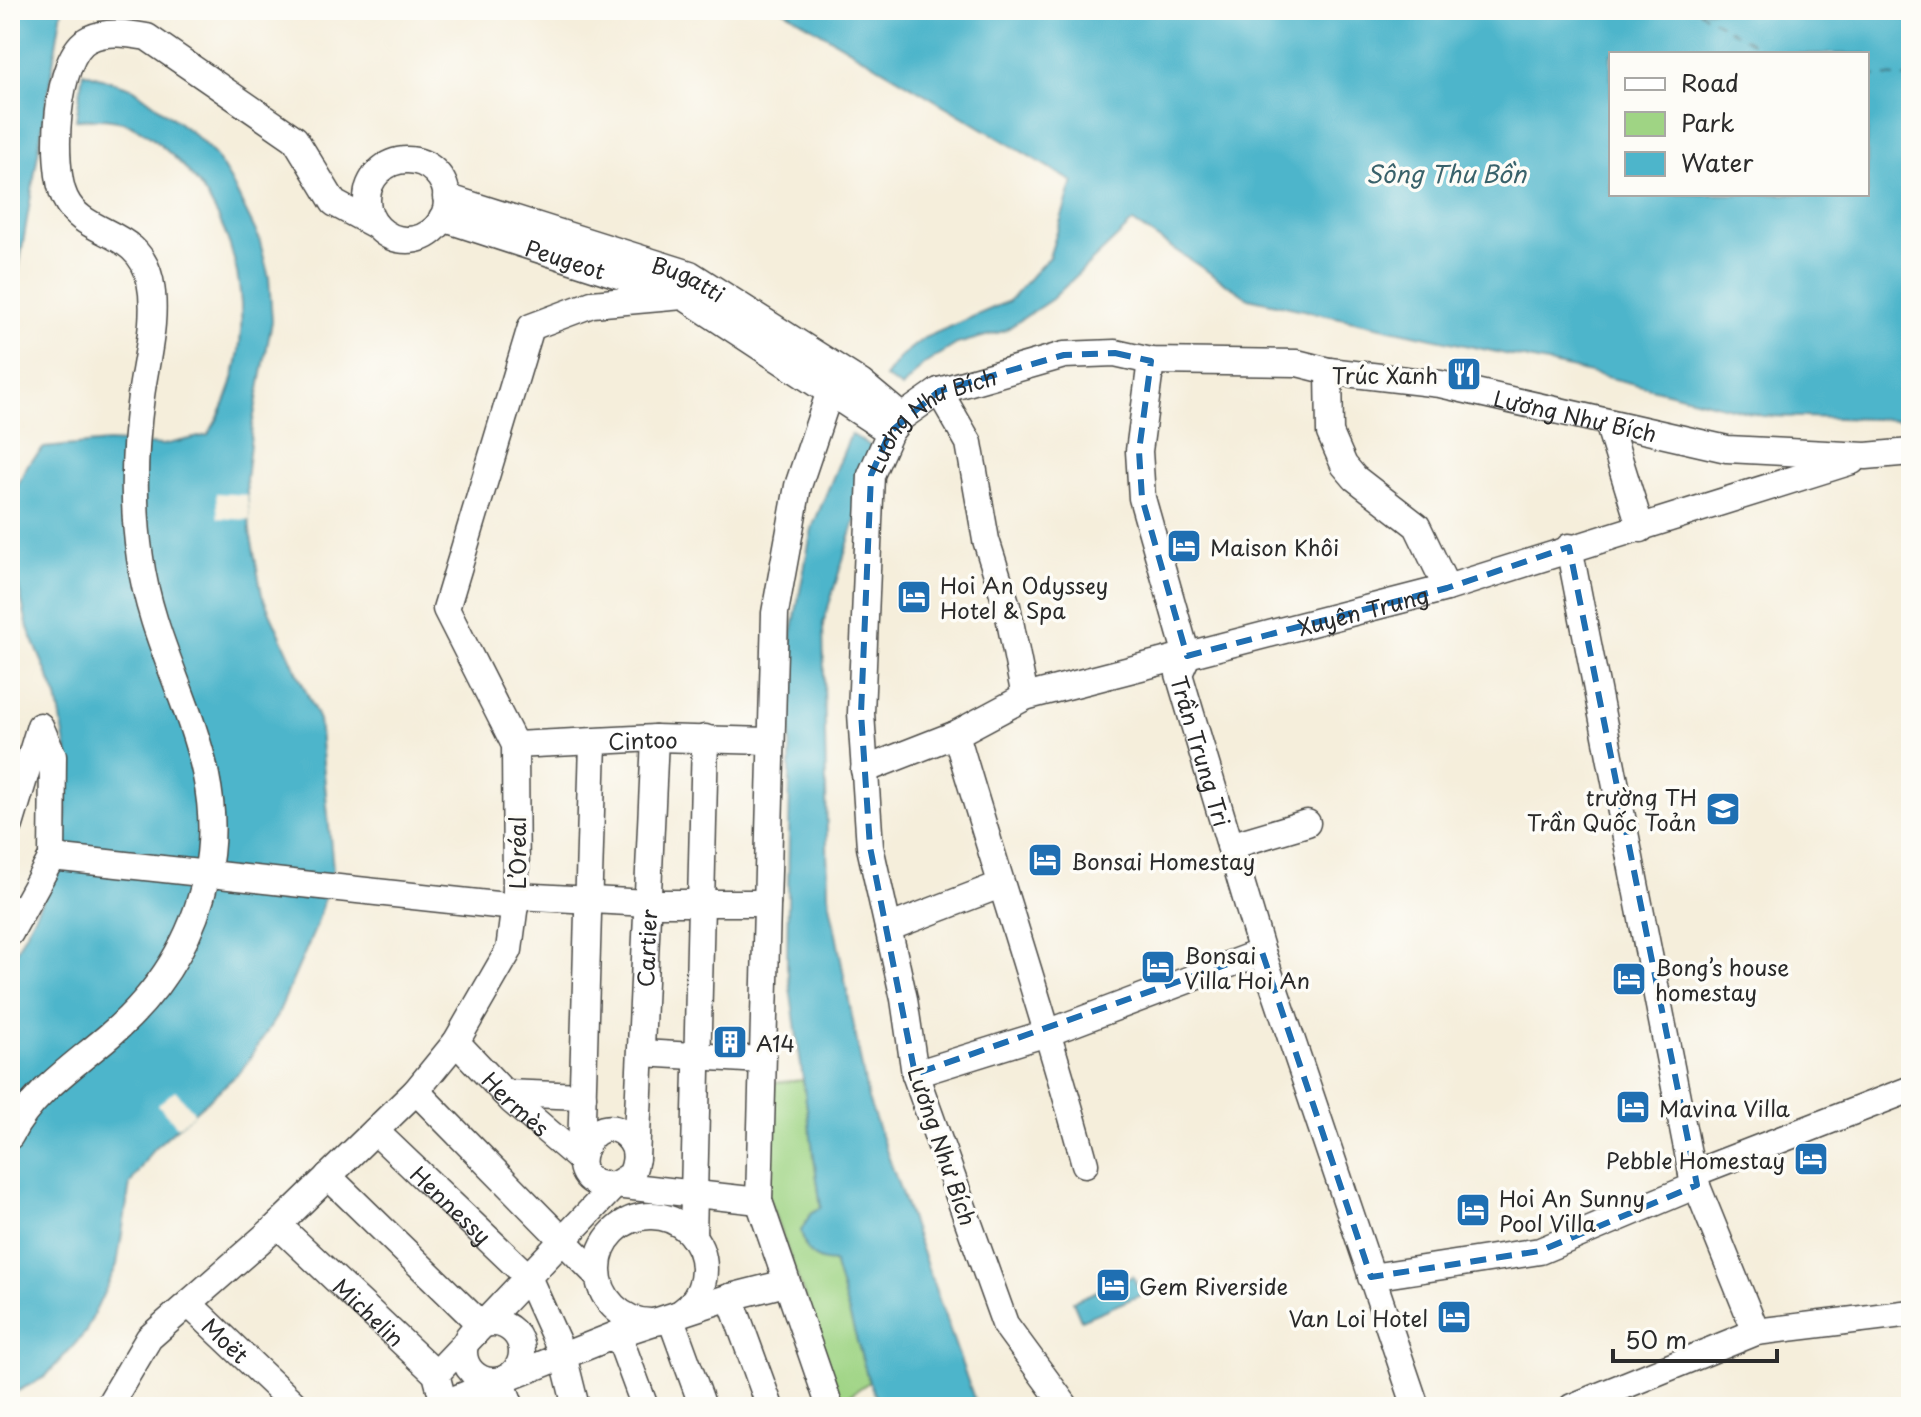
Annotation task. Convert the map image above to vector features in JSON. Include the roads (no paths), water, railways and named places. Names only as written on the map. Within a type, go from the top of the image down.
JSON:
[{"type":"street","points":[[10,1136],[44,1091],[111,1034],[169,972],[194,925],[207,874],[212,807],[202,748],[157,632],[140,561],[134,501],[141,400],[151,331],[150,280],[134,247],[112,232],[84,221],[65,198],[57,140],[60,100],[74,51],[89,39],[119,33],[147,37],[295,139],[334,203],[397,239],[410,240],[435,229],[444,207],[436,172],[412,160],[386,166],[369,186],[368,213],[375,225]]},
{"type":"street","name":"Peugeot","points":[[444,207],[683,296],[830,391],[846,406],[896,424]]},
{"type":"street","name":"Bugatti","points":[[444,207],[690,274],[861,383],[896,424]]},
{"type":"street","name":"L’Oréal","points":[[108,1407],[149,1338],[278,1225],[416,1091],[456,1042],[509,950],[516,902],[515,745],[446,609],[531,327],[592,304],[683,296]]},
{"type":"street","name":"Lương Như Bích","points":[[1066,1407],[1005,1324],[915,1074],[870,847],[861,713],[871,475],[896,424],[939,391],[1064,355],[1115,353],[1151,361],[1297,363],[1329,371],[1440,384],[1727,449],[1866,456],[1911,452]]},
{"type":"street","name":"Trần Trung Tri","points":[[1151,361],[1139,451],[1142,498],[1187,656],[1179,674],[1262,952],[1416,1407]]},
{"type":"street","points":[[1329,371],[1330,433],[1344,465],[1355,478],[1417,526],[1447,588]]},
{"type":"street","points":[[830,391],[798,486],[775,613],[769,741],[759,1201],[830,1407]]},
{"type":"street","points":[[939,391],[969,443],[986,540],[1007,606],[1025,697]]},
{"type":"street","points":[[1608,423],[1641,529]]},
{"type":"street","name":"Xuyên Trung","points":[[864,770],[956,734],[1025,697],[1447,588],[1569,547],[1641,529],[1866,456]]},
{"type":"street","points":[[1569,547],[1695,1179],[1756,1332]]},
{"type":"street","points":[[10,825],[40,726],[53,756],[52,857],[10,933]]},
{"type":"street","points":[[956,734],[1000,885],[1050,1032],[1085,1164]]},
{"type":"street","name":"Cintoo","points":[[515,745],[655,738],[769,741]]},
{"type":"street","name":"Cartier","points":[[636,1158],[655,738]]},
{"type":"street","points":[[416,1091],[598,1276],[607,1298],[625,1315],[640,1321],[671,1319],[685,1310],[702,1283],[704,1267],[693,1237],[705,738]]},
{"type":"street","points":[[593,742],[581,1160],[589,1177],[606,1186],[759,1201]]},
{"type":"street","points":[[1230,846],[1307,823]]},
{"type":"street","points":[[52,857],[516,902],[767,903]]},
{"type":"street","points":[[888,928],[1000,885]]},
{"type":"street","points":[[915,1074],[1050,1032],[1262,952]]},
{"type":"street","name":"Hermès","points":[[456,1042],[504,1093],[581,1160]]},
{"type":"street","points":[[642,1053],[762,1060]]},
{"type":"street","points":[[1371,1277],[1540,1251],[1695,1179],[1911,1089]]},
{"type":"street","points":[[504,1093],[583,1096]]},
{"type":"street","points":[[436,1374],[615,1185],[631,1175],[636,1158],[630,1140],[623,1134],[605,1130],[588,1138],[581,1160]]},
{"type":"street","name":"Hennessy","points":[[375,1131],[528,1277]]},
{"type":"street","points":[[328,1176],[481,1325]]},
{"type":"street","points":[[615,1185],[651,1216],[681,1226],[693,1237]]},
{"type":"street","points":[[598,1276],[604,1244],[614,1231],[635,1219],[651,1216]]},
{"type":"street","name":"Michelin","points":[[278,1225],[436,1374],[445,1405]]},
{"type":"street","points":[[528,1277],[563,1355],[576,1407]]},
{"type":"street","points":[[445,1405],[618,1334],[730,1297],[786,1283]]},
{"type":"street","points":[[730,1297],[770,1407]]},
{"type":"street","name":"Moët","points":[[190,1305],[297,1407]]},
{"type":"street","points":[[1572,1407],[1756,1332],[1911,1313]]},
{"type":"street","points":[[671,1319],[703,1407]]},
{"type":"street","points":[[498,1323],[506,1326],[514,1331],[522,1346],[516,1371],[501,1380],[482,1379],[467,1367],[464,1348],[467,1338],[481,1325],[498,1323]]},
{"type":"street","points":[[618,1334],[645,1407]]},
{"type":"street","points":[[501,1380],[511,1407]]},
{"type":"water","points":[[10,10],[62,10],[10,321]]},
{"type":"water","name":"Sông Thu Bồn","points":[[783,10],[1911,10],[1911,420],[1763,416],[1570,368],[1248,298],[1133,222],[1052,299],[1004,331],[957,344],[923,365],[902,388],[885,377],[901,356],[924,338],[1009,301],[1049,257],[1073,182]]},
{"type":"water","points":[[83,72],[134,89],[195,135],[215,155],[259,238],[269,278],[272,321],[252,426],[246,480],[250,531],[262,595],[319,720],[333,869],[316,927],[277,1016],[241,1071],[153,1149],[130,1184],[117,1265],[85,1333],[45,1377],[10,1395],[10,963],[56,873],[65,831],[69,762],[57,697],[28,628],[18,585],[13,494],[28,464],[44,448],[108,442],[163,445],[208,435],[225,401],[236,365],[241,328],[240,290],[232,252],[218,217],[199,184],[173,156],[130,124],[107,119],[76,120]]},
{"type":"water","points":[[851,434],[877,450],[823,624],[828,893],[868,1099],[977,1407],[881,1407],[869,1382],[834,1262],[820,1260],[811,1254],[801,1231],[811,1213],[821,1207],[787,966],[792,633],[812,528]]},
{"type":"water","points":[[1133,1276],[1141,1295],[1081,1320],[1073,1301]]},
{"type":"place","name":"Trúc Xanh","points":[[1464,374]]},
{"type":"place","name":"Maison Khôi","points":[[1184,546]]},
{"type":"place","name":"Hoi An Odyssey Hotel & Spa","points":[[914,597]]},
{"type":"place","name":"trường TH Trần Quốc Toản","points":[[1723,809]]},
{"type":"place","name":"Bonsai Homestay","points":[[1045,860]]},
{"type":"place","name":"Bonsai Villa Hoi An","points":[[1158,967]]},
{"type":"place","name":"Bong’s house homestay","points":[[1629,979]]},
{"type":"place","name":"A14","points":[[730,1042]]},
{"type":"place","name":"Mavina Villa","points":[[1633,1107]]},
{"type":"place","name":"Pebble Homestay","points":[[1811,1159]]},
{"type":"place","name":"Hoi An Sunny Pool Villa","points":[[1473,1210]]},
{"type":"place","name":"Gem Riverside","points":[[1113,1285]]},
{"type":"place","name":"Van Loi Hotel","points":[[1454,1317]]}]
